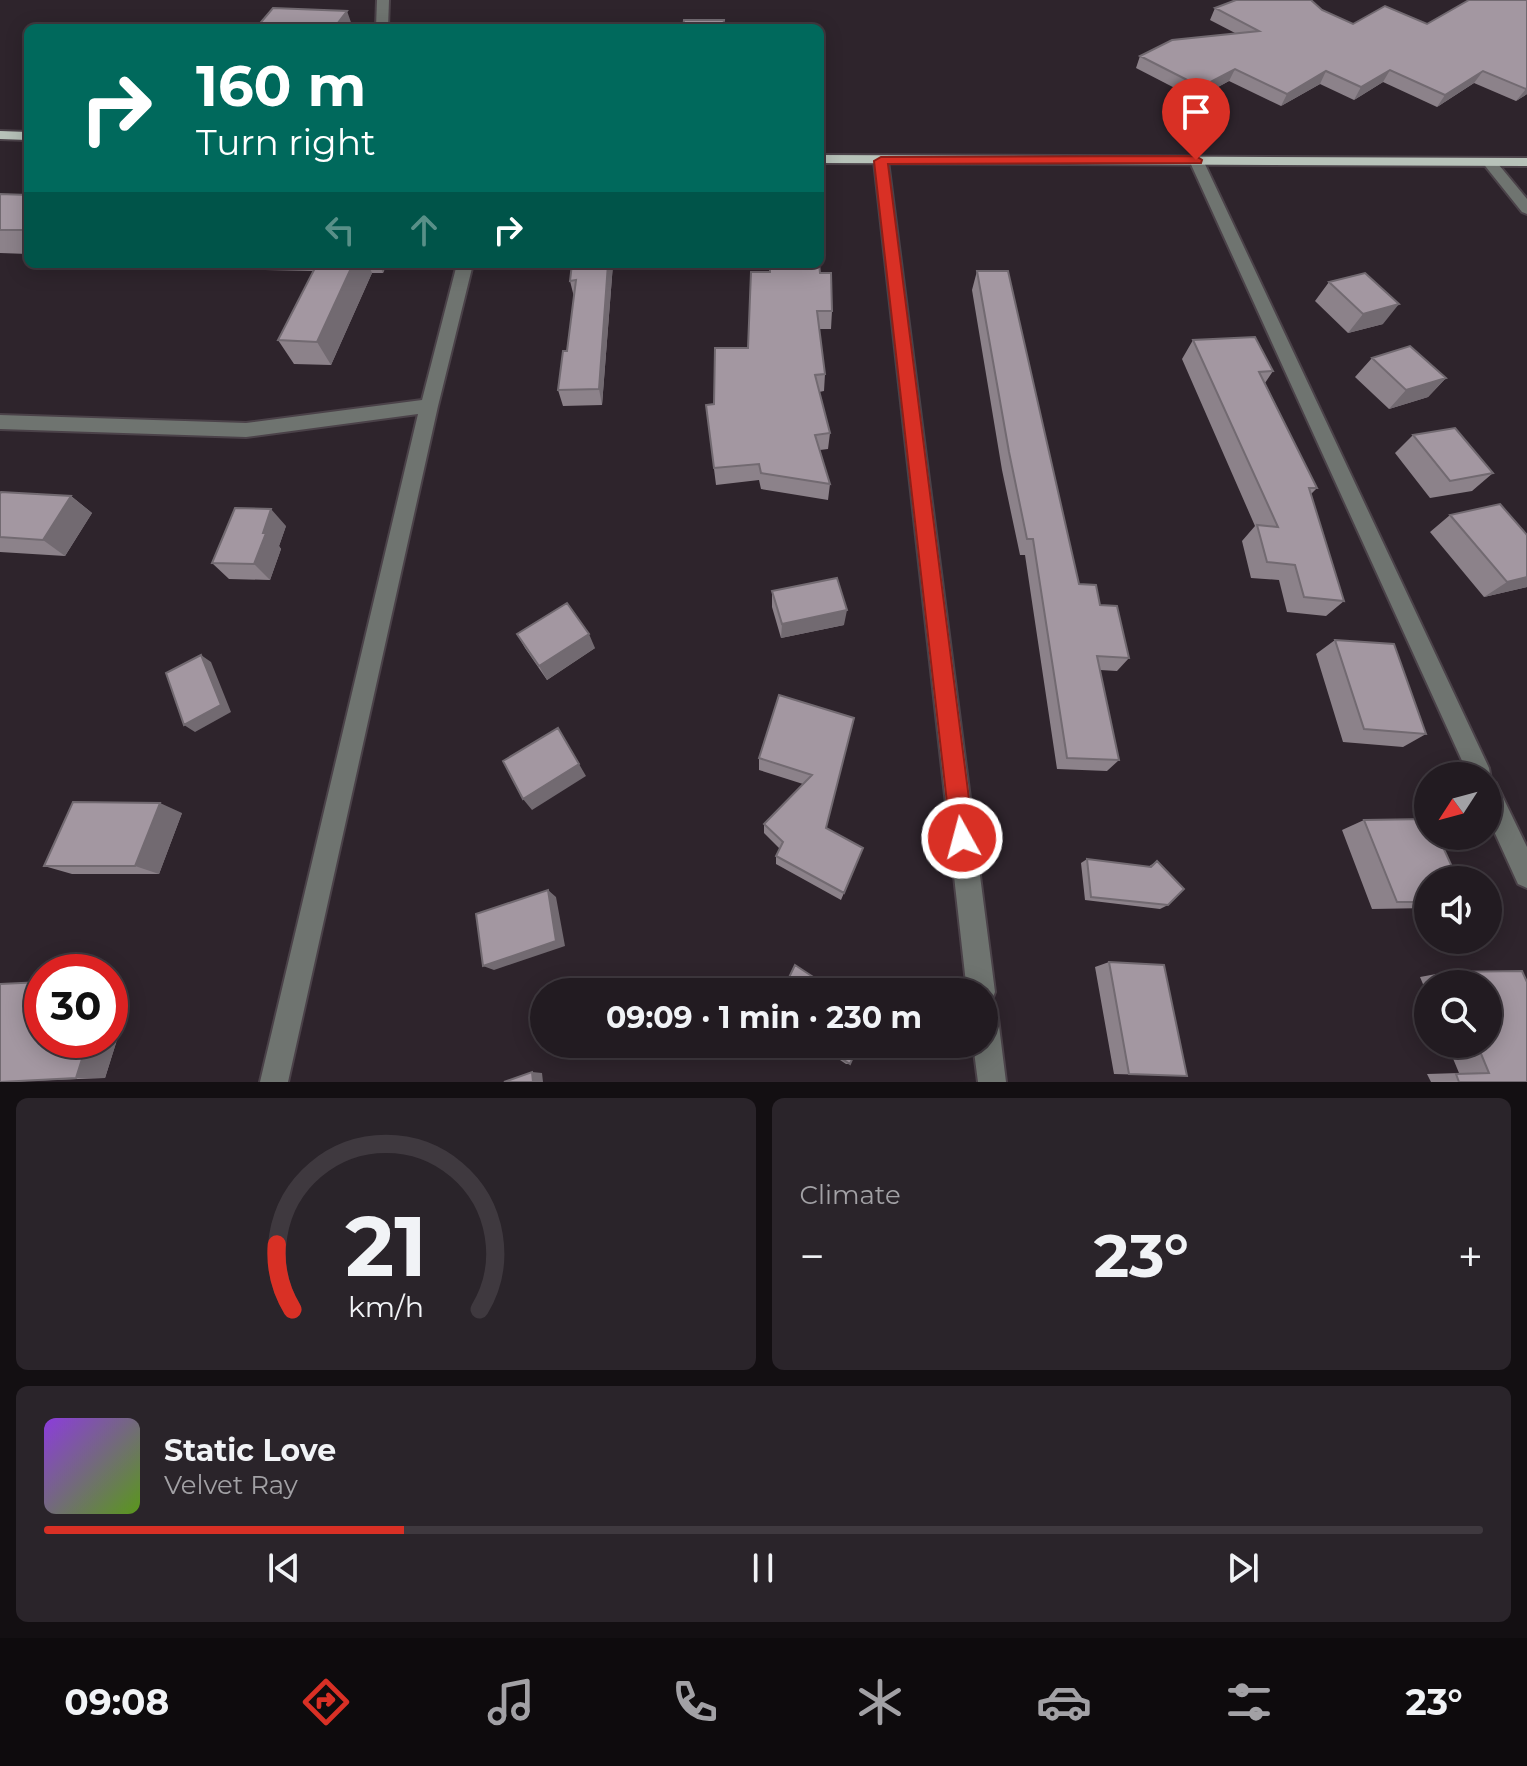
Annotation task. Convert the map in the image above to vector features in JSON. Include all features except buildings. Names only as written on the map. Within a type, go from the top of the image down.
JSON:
[{"type":"main road","points":[[0,135],[24,136]]},
{"type":"main road","points":[[824,159],[1527,162]]},
{"type":"street","points":[[382,24],[383,0]]},
{"type":"street","points":[[1196,160],[1475,762]]},
{"type":"street","points":[[881,161],[979,978]]},
{"type":"street","points":[[1489,162],[1527,209]]},
{"type":"street","points":[[274,1082],[429,406],[464,268]]},
{"type":"street","points":[[0,422],[246,430],[429,406]]},
{"type":"street","points":[[1502,821],[1527,875]]},
{"type":"street","points":[[989,1058],[992,1082]]},
{"type":"route","points":[[962,838],[881,161],[1196,160]]}]
